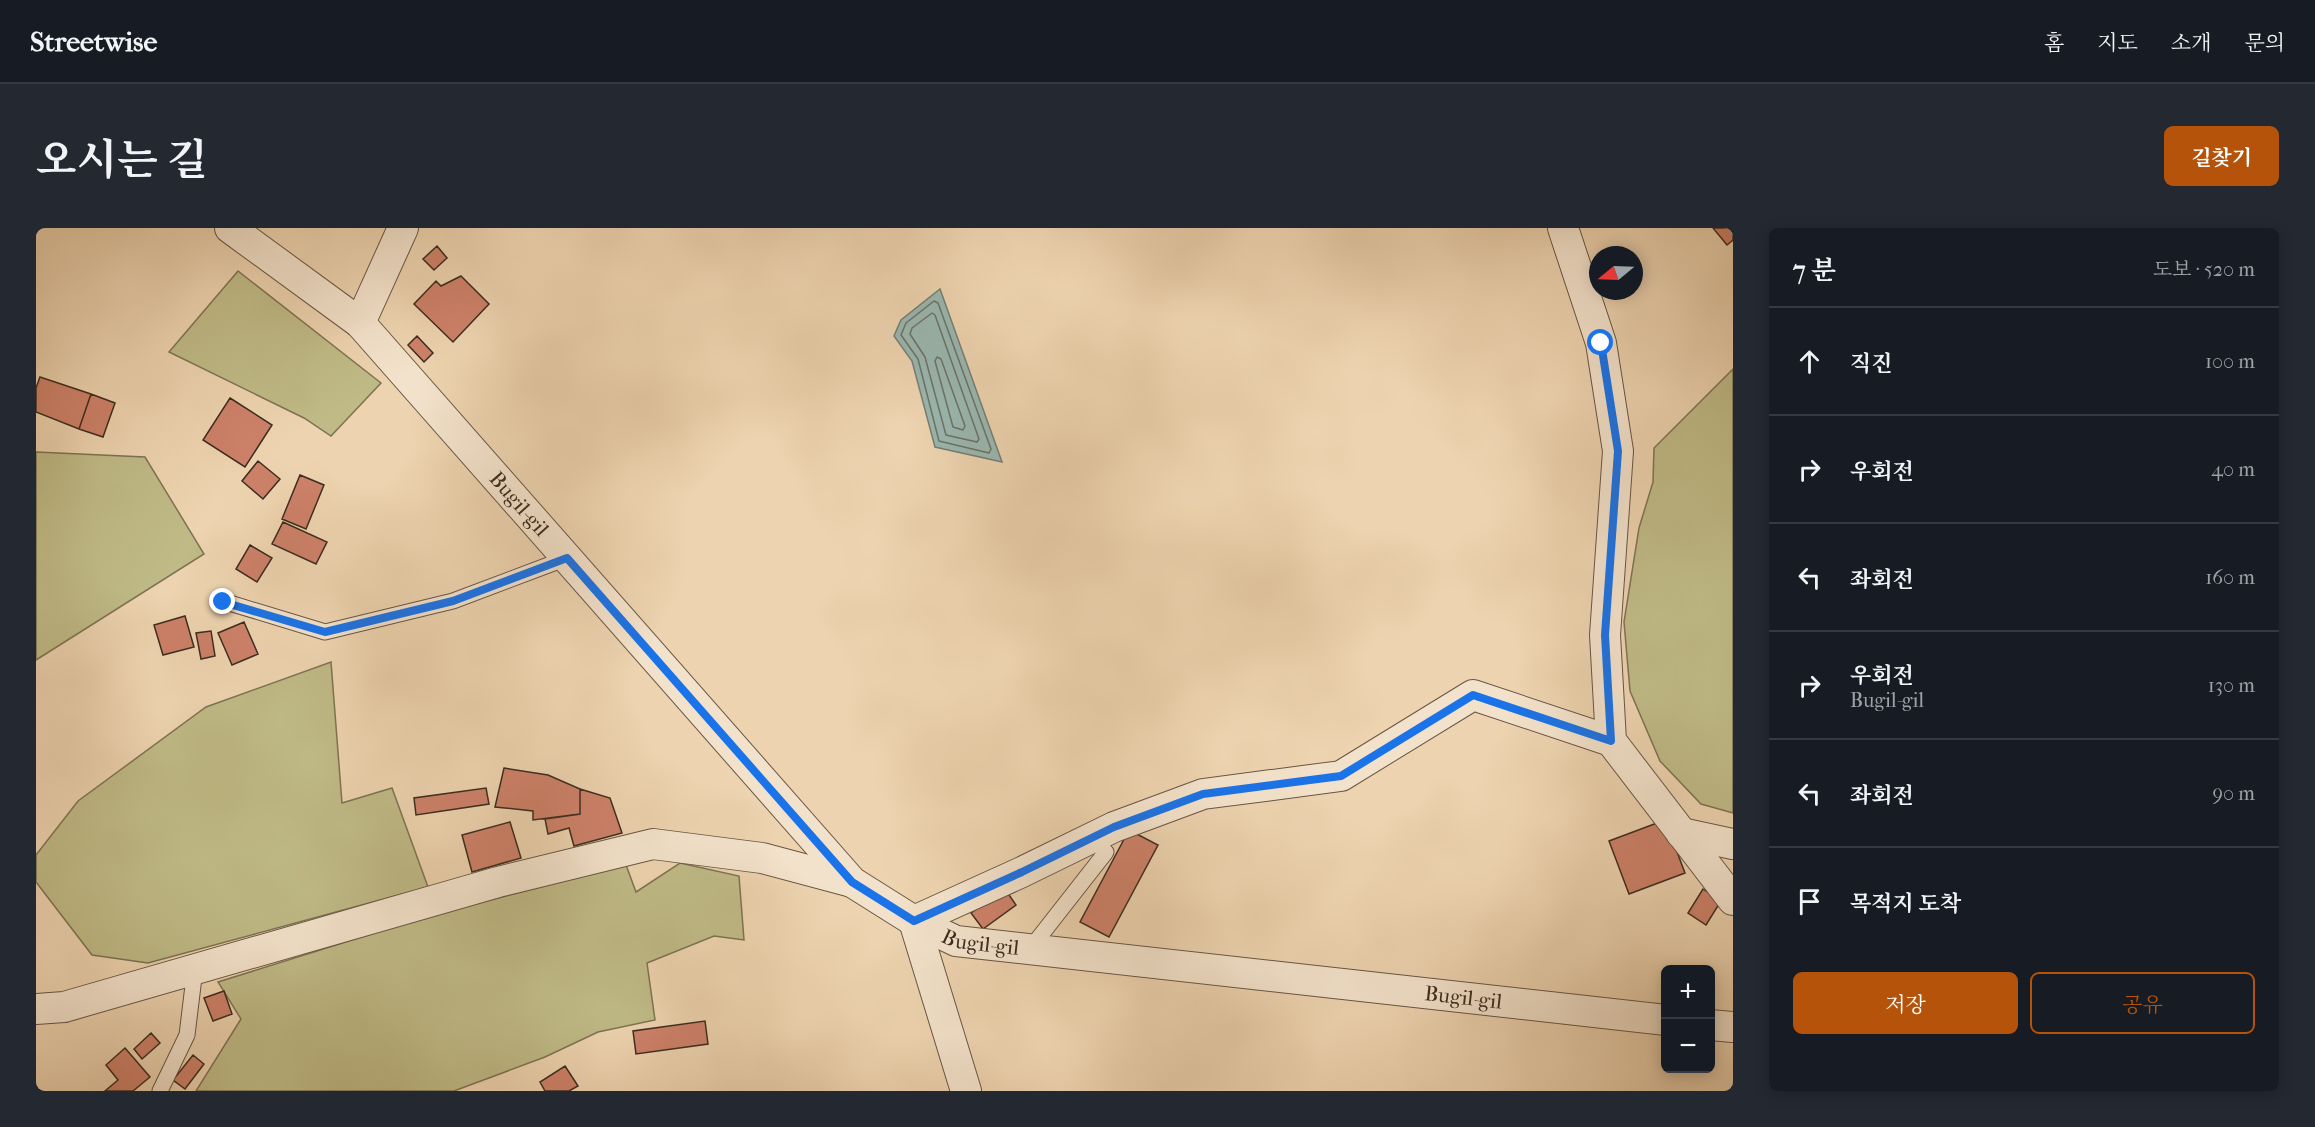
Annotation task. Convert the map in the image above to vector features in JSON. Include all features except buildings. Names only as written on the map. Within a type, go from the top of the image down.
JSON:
[{"type":"street","name":"Bugil-gil","points":[[230,228],[360,323],[852,882],[914,921],[956,940],[1661,1020]]},
{"type":"street","points":[[360,323],[404,228]]},
{"type":"street","points":[[1563,228],[1601,343],[1618,451],[1605,635],[1611,741]]},
{"type":"street","points":[[966,1091],[914,921],[1114,827],[1203,794],[1341,776],[1473,695],[1611,741],[1733,900]]},
{"type":"street","points":[[1682,833],[1733,844]]},
{"type":"street","points":[[36,1009],[64,1007],[498,882],[653,844],[762,858],[852,882]]},
{"type":"street","points":[[1715,1026],[1733,1028]]},
{"type":"lane","points":[[223,602],[325,632],[453,601],[567,558]]},
{"type":"lane","points":[[1030,949],[1106,852]]},
{"type":"lane","points":[[160,1091],[187,1035],[195,969]]},
{"type":"shaded area","points":[[238,271],[381,383],[331,436],[304,418],[169,352]]},
{"type":"shaded area","points":[[1733,369],[1733,813],[1701,804],[1660,761],[1630,691],[1624,622],[1639,528],[1653,482],[1654,448]]},
{"type":"shaded area","points":[[36,452],[145,457],[204,554],[36,660]]},
{"type":"shaded area","points":[[331,662],[342,803],[392,788],[428,887],[148,963],[92,955],[36,882],[36,855],[78,801],[206,707]]},
{"type":"shaded area","points":[[680,863],[739,876],[744,940],[714,936],[647,963],[655,1020],[598,1032],[545,1057],[454,1091],[196,1091],[241,1019],[218,982],[432,915],[626,865],[636,892]]},
{"type":"water","points":[[940,289],[1002,462],[935,447],[912,361],[894,336],[901,320]]},
{"type":"route","points":[[223,602],[325,632],[453,601],[567,558],[852,882],[914,921],[1114,827],[1203,794],[1341,776],[1473,695],[1611,741],[1605,635],[1618,451],[1601,343]]}]
